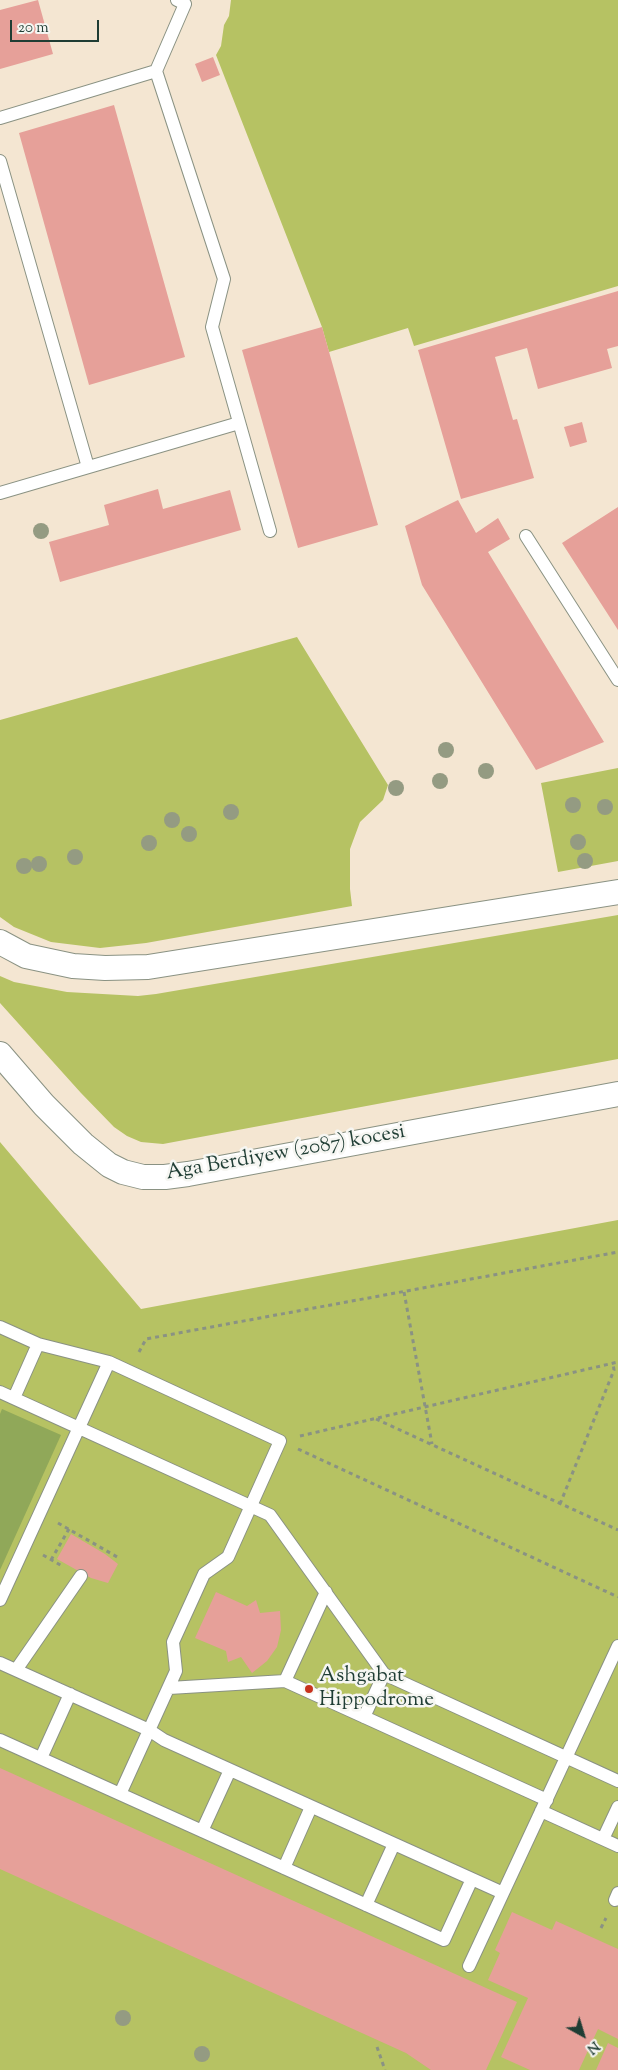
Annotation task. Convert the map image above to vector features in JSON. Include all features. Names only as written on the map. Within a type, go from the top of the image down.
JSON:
[{"type":"street","points":[[0,942],[26,956],[73,966],[105,968],[148,967],[618,892]]},
{"type":"street","name":"Aga Berdiyew (2087) kocesi","points":[[0,1054],[58,1119],[89,1149],[109,1165],[123,1172],[143,1177],[188,1174],[618,1094]]},
{"type":"lane","points":[[177,0],[185,4],[156,71],[224,279],[212,326],[270,531]]},
{"type":"lane","points":[[0,118],[156,71]]},
{"type":"lane","points":[[0,161],[88,467]]},
{"type":"lane","points":[[0,492],[239,422]]},
{"type":"lane","points":[[526,536],[618,680]]},
{"type":"lane","points":[[0,1327],[38,1344],[108,1362],[280,1441],[228,1557],[204,1574],[173,1642],[176,1671],[120,1794]]},
{"type":"lane","points":[[14,1398],[38,1344]]},
{"type":"lane","points":[[0,1600],[108,1362]]},
{"type":"lane","points":[[0,1392],[270,1515],[384,1674],[618,1781]]},
{"type":"lane","points":[[16,1670],[81,1576]]},
{"type":"lane","points":[[285,1681],[326,1592]]},
{"type":"lane","points":[[469,1966],[618,1647]]},
{"type":"lane","points":[[0,1663],[149,1730],[164,1740],[503,1893]]},
{"type":"lane","points":[[364,1717],[384,1674]]},
{"type":"lane","points":[[168,1688],[285,1681],[364,1717],[544,1805],[618,1846]]},
{"type":"lane","points":[[41,1758],[70,1694]]},
{"type":"lane","points":[[0,1740],[444,1940],[472,1879]]},
{"type":"lane","points":[[202,1831],[230,1770]]},
{"type":"lane","points":[[284,1868],[311,1806]]},
{"type":"lane","points":[[603,1839],[618,1807]]},
{"type":"lane","points":[[366,1905],[394,1844]]},
{"type":"path","points":[[129,1372],[146,1340],[618,1252]]},
{"type":"path","points":[[404,1292],[432,1445]]},
{"type":"path","points":[[280,1441],[618,1362]]},
{"type":"path","points":[[560,1504],[614,1370],[613,1363]]},
{"type":"path","points":[[375,1419],[618,1530]]},
{"type":"path","points":[[280,1441],[618,1596]]},
{"type":"path","points":[[40,1512],[119,1558]]},
{"type":"path","points":[[51,1560],[69,1529]]},
{"type":"path","points":[[377,2047],[385,2070]]},
{"type":"green space","points":[[231,0],[618,0],[618,286],[414,346],[408,328],[329,352],[322,327],[216,55],[221,46],[224,25],[229,16]]},
{"type":"green space","points":[[297,637],[388,785],[383,800],[360,822],[350,849],[352,906],[146,943],[100,948],[51,942],[14,927],[0,917],[0,720]]},
{"type":"green space","points":[[618,768],[618,861],[558,872],[541,783]]},
{"type":"green space","points":[[618,915],[618,1059],[163,1144],[141,1142],[127,1136],[114,1127],[0,1003],[0,976],[14,982],[67,992],[138,996]]},
{"type":"green space","name":"Ashgabat Hippodrome","points":[[0,1142],[141,1309],[618,1220],[618,2070],[0,2070]]},
{"type":"green space","points":[[2,1409],[61,1435],[0,1570],[0,1414]]},
{"type":"building","points":[[38,0],[53,54],[0,69],[0,10]]},
{"type":"building","points":[[213,57],[220,75],[202,82],[195,64]]},
{"type":"building","points":[[114,105],[185,357],[89,385],[19,133]]},
{"type":"building","points":[[618,291],[618,346],[607,349],[612,368],[538,389],[527,348],[495,357],[513,420],[517,419],[534,478],[461,499],[418,350]]},
{"type":"building","points":[[322,327],[378,525],[298,548],[242,350]]},
{"type":"building","points":[[582,422],[587,442],[570,447],[564,427]]},
{"type":"building","points":[[158,489],[163,509],[230,490],[241,530],[60,582],[49,542],[109,525],[104,505]]},
{"type":"building","points":[[458,500],[476,533],[498,518],[510,539],[488,552],[604,742],[536,770],[422,585],[405,526]]},
{"type":"building","points":[[618,507],[618,630],[562,543]]},
{"type":"building","points":[[71,1534],[118,1564],[108,1583],[91,1578],[57,1559]]},
{"type":"building","points":[[216,1592],[247,1606],[256,1600],[260,1613],[280,1611],[281,1630],[277,1647],[267,1661],[252,1673],[241,1657],[228,1662],[226,1651],[195,1638]]},
{"type":"building","points":[[0,1768],[517,2002],[486,2070],[431,2070],[406,2053],[0,1869]]},
{"type":"building","points":[[512,1912],[552,1930],[556,1921],[618,1949],[618,2039],[598,2029],[579,2070],[530,2070],[501,2057],[528,1998],[488,1980],[500,1953],[495,1950]]},
{"type":"building","points":[[608,2043],[618,2048],[618,2070],[596,2070]]},
{"type":"place","name":"Ashgabat Hippodrome","points":[[309,1689]]}]
